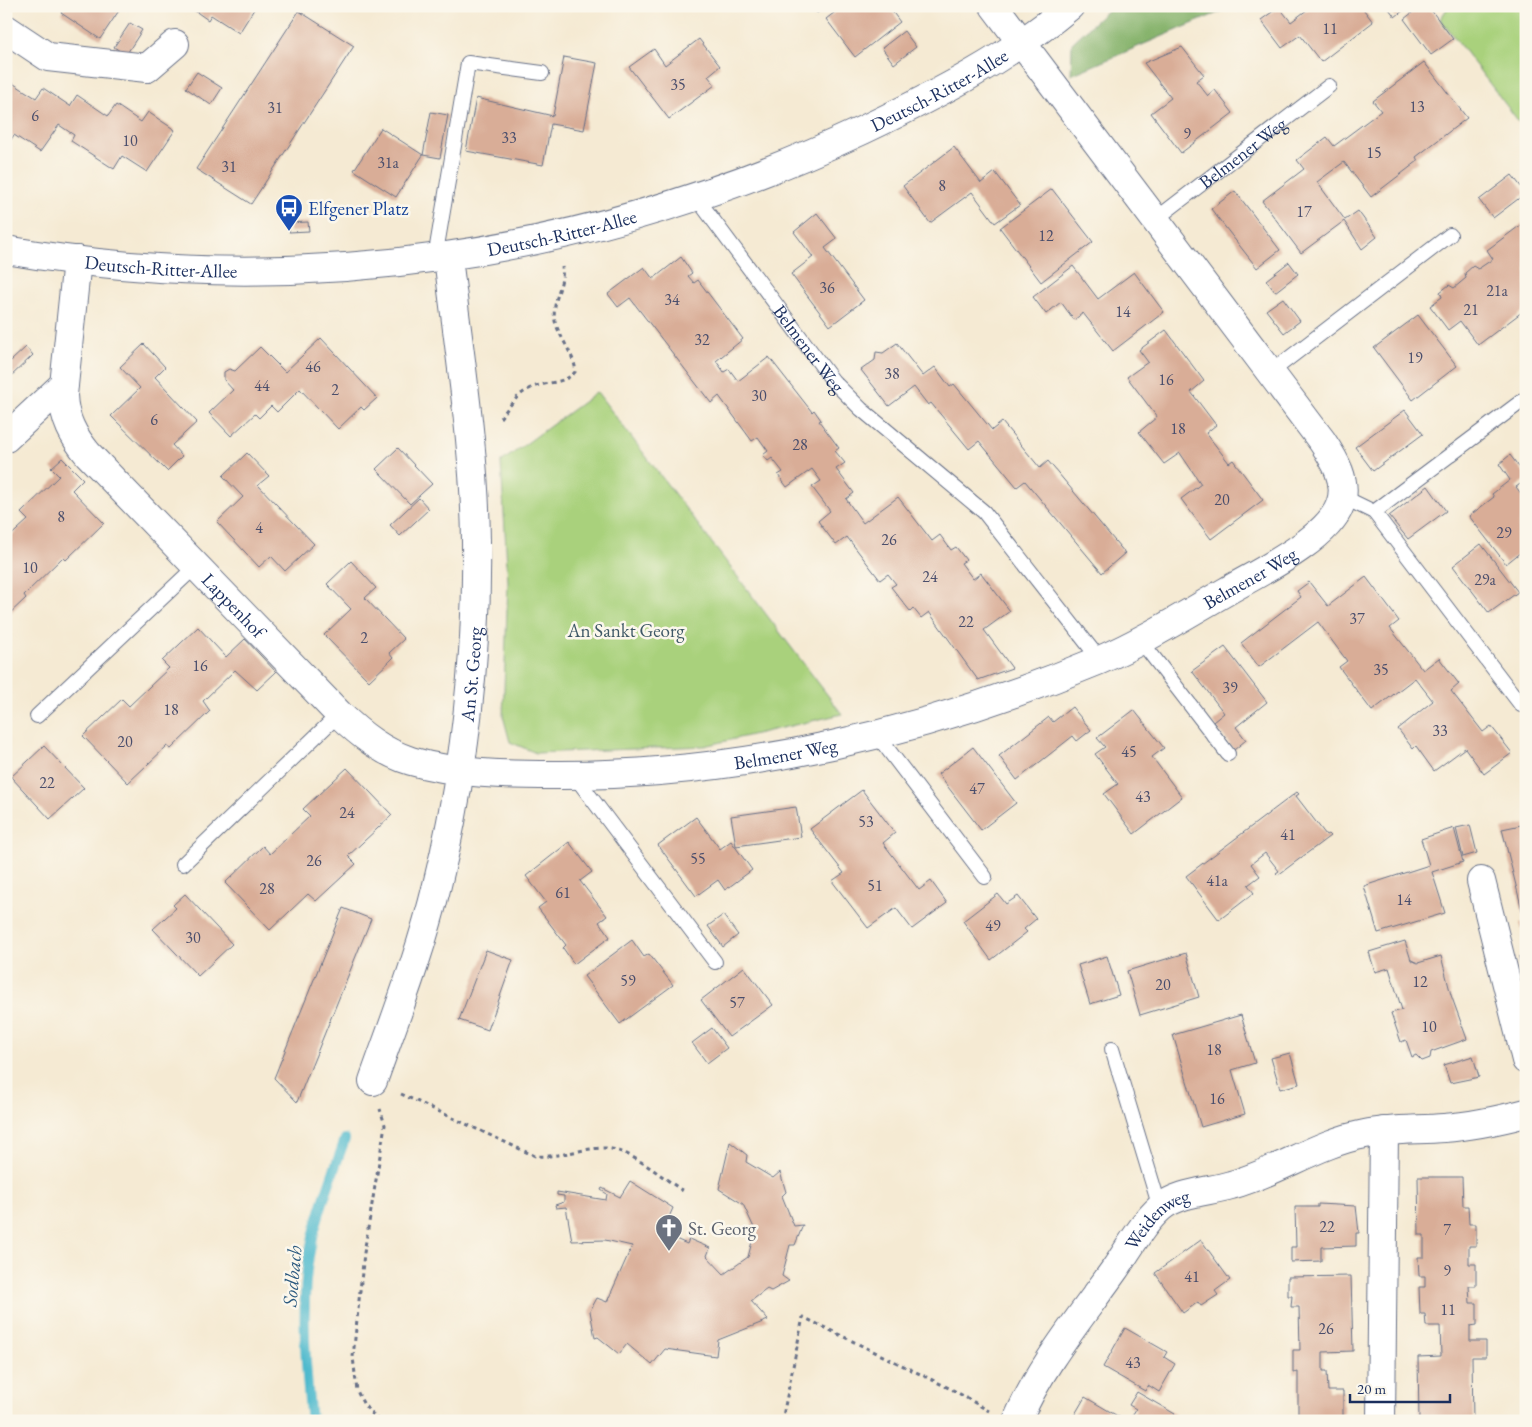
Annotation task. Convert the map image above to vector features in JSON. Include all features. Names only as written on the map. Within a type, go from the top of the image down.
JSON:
[{"type":"street","points":[[994,6],[1271,372],[1332,456],[1341,478],[1342,497]]},
{"type":"street","name":"Deutsch-Ritter-Allee","points":[[6,250],[77,260],[179,269],[232,270],[358,266],[442,258],[557,237],[627,219],[696,197],[814,153],[934,95],[988,66],[1022,43],[1070,6]]},
{"type":"street","points":[[6,29],[48,57],[148,68],[175,44]]},
{"type":"street","name":"An St. Georg","points":[[373,1080],[414,965],[446,848],[459,769],[471,673],[476,608],[476,540],[471,455],[442,258]]},
{"type":"street","name":"Lappenhof","points":[[77,260],[64,384],[65,415],[78,440],[339,714],[380,747],[410,760],[459,769]]},
{"type":"street","points":[[6,438],[64,384]]},
{"type":"street","name":"Belmener Weg","points":[[459,769],[510,774],[636,774],[700,768],[787,754],[877,735],[1002,696],[1100,660],[1142,641],[1304,544],[1335,515],[1342,497]]},
{"type":"street","points":[[1481,881],[1526,1060]]},
{"type":"street","name":"Weidenweg","points":[[1006,1418],[1050,1362],[1160,1208],[1180,1197],[1232,1185],[1258,1176],[1326,1145],[1364,1134],[1466,1126],[1526,1113]]},
{"type":"street","points":[[1381,1421],[1384,1131]]},
{"type":"lane","points":[[442,258],[468,63],[542,73]]},
{"type":"lane","name":"Belmener Weg","points":[[1156,219],[1329,86]]},
{"type":"lane","name":"Belmener Weg","points":[[696,197],[833,381],[856,405],[984,512],[1100,660]]},
{"type":"lane","points":[[1271,372],[1450,235]]},
{"type":"lane","points":[[1374,512],[1526,398]]},
{"type":"lane","points":[[1342,497],[1374,512],[1521,705]]},
{"type":"lane","points":[[38,716],[196,566]]},
{"type":"lane","points":[[1142,641],[1228,754]]},
{"type":"lane","points":[[183,864],[339,714]]},
{"type":"lane","points":[[877,735],[986,877]]},
{"type":"lane","points":[[574,775],[715,962]]},
{"type":"lane","points":[[1112,1049],[1160,1208]]},
{"type":"path","points":[[471,455],[521,394],[538,386],[564,380],[575,372],[575,362],[560,336],[555,321],[555,305],[564,277],[557,237]]},
{"type":"path","points":[[373,1080],[496,1140],[535,1156],[552,1157],[599,1148],[616,1149],[683,1191]]},
{"type":"path","points":[[373,1080],[385,1126],[364,1253],[353,1357],[357,1391],[364,1405],[378,1421]]},
{"type":"path","points":[[782,1421],[802,1317],[954,1390],[1006,1418]]},
{"type":"green space","points":[[1112,6],[1234,6],[1071,75],[1072,43]]},
{"type":"green space","points":[[1449,6],[1526,6],[1526,131],[1440,19]]},
{"type":"green space","name":"An Sankt Georg","points":[[597,392],[842,714],[704,746],[536,753],[510,742],[503,716],[508,583],[501,462]]},
{"type":"building","points":[[65,6],[115,6],[120,9],[100,39],[61,13]]},
{"type":"building","points":[[188,6],[256,6],[239,33],[211,15],[208,20]]},
{"type":"building","points":[[812,6],[826,6],[817,13]]},
{"type":"building","points":[[843,6],[888,6],[900,22],[855,57],[826,19]]},
{"type":"building","points":[[1312,6],[1361,6],[1373,22],[1321,62],[1300,35],[1282,48],[1261,20],[1279,7],[1291,22]]},
{"type":"building","points":[[1387,6],[1409,6],[1395,17]]},
{"type":"building","points":[[1421,6],[1428,6],[1453,39],[1431,55],[1404,19]]},
{"type":"building","points":[[299,11],[354,46],[251,204],[196,169]]},
{"type":"building","points":[[130,23],[142,30],[126,55],[114,47]]},
{"type":"building","points":[[904,31],[916,47],[894,64],[882,48]]},
{"type":"building","points":[[699,39],[720,66],[708,76],[715,85],[669,119],[629,67],[654,49],[665,65]]},
{"type":"building","points":[[1182,47],[1204,75],[1196,81],[1208,96],[1215,90],[1233,113],[1181,153],[1151,113],[1171,98],[1144,63]]},
{"type":"building","points":[[564,57],[597,63],[584,130],[551,124],[543,165],[466,151],[476,98],[553,116]]},
{"type":"building","points":[[1424,62],[1467,118],[1416,157],[1418,161],[1371,197],[1344,162],[1317,182],[1345,220],[1358,211],[1377,237],[1362,249],[1344,221],[1301,253],[1262,201],[1304,169],[1297,160],[1327,137],[1334,146],[1381,111],[1373,101]]},
{"type":"building","points":[[197,72],[222,88],[211,105],[186,88]]},
{"type":"building","points":[[6,79],[36,98],[43,88],[70,106],[77,95],[108,116],[116,105],[141,122],[148,112],[175,130],[147,172],[122,156],[114,169],[71,141],[74,135],[59,125],[40,152],[14,135],[6,147]]},
{"type":"building","points":[[431,112],[448,115],[440,158],[423,155]]},
{"type":"building","points":[[381,128],[423,155],[396,197],[354,170]]},
{"type":"building","points":[[954,147],[981,183],[995,172],[1020,205],[995,223],[972,192],[930,223],[903,186]]},
{"type":"building","points":[[1512,175],[1526,193],[1493,218],[1479,200]]},
{"type":"building","points":[[1052,189],[1093,242],[1041,282],[1000,228]]},
{"type":"building","points":[[1235,191],[1280,250],[1257,268],[1211,209]]},
{"type":"building","points":[[817,213],[837,239],[825,248],[864,300],[830,326],[791,274],[813,257],[794,232]]},
{"type":"building","points":[[1526,221],[1526,309],[1478,345],[1460,321],[1448,330],[1430,306],[1442,297],[1440,292],[1449,285],[1454,288],[1466,278],[1465,273],[1473,266],[1478,269],[1493,259],[1487,250]]},
{"type":"building","points":[[308,222],[309,231],[289,232],[289,223]]},
{"type":"building","points":[[681,257],[692,273],[688,276],[694,283],[698,280],[743,339],[716,361],[724,372],[729,369],[738,381],[769,357],[812,412],[814,410],[821,420],[819,421],[839,448],[835,451],[845,463],[836,469],[854,493],[846,499],[863,523],[898,497],[932,541],[940,535],[951,550],[956,547],[966,560],[961,563],[973,579],[981,573],[1010,611],[984,630],[1012,668],[978,680],[929,612],[921,618],[913,608],[910,611],[891,587],[896,584],[888,574],[880,580],[847,537],[836,545],[818,521],[830,511],[812,487],[821,481],[812,469],[787,487],[778,475],[783,472],[772,458],[768,461],[763,455],[768,451],[758,437],[752,441],[719,396],[711,403],[630,298],[618,307],[608,294],[644,267],[653,279]]},
{"type":"building","points":[[1289,262],[1298,274],[1275,292],[1266,280]]},
{"type":"building","points":[[1073,266],[1098,299],[1134,272],[1164,312],[1113,351],[1083,313],[1074,320],[1061,302],[1046,314],[1033,297]]},
{"type":"building","points":[[1283,298],[1300,321],[1284,333],[1266,310]]},
{"type":"building","points":[[1418,315],[1457,366],[1413,400],[1374,348]]},
{"type":"building","points":[[1166,330],[1204,381],[1191,392],[1216,425],[1206,433],[1229,463],[1233,460],[1263,500],[1211,539],[1181,499],[1201,484],[1180,453],[1164,464],[1139,432],[1157,417],[1127,377],[1148,362],[1139,350]]},
{"type":"building","points":[[321,338],[377,398],[364,410],[361,407],[338,429],[300,389],[277,412],[271,406],[259,418],[255,414],[231,436],[209,413],[233,390],[224,380],[224,372],[229,369],[235,371],[260,347],[285,372]]},
{"type":"building","points":[[897,343],[923,376],[935,367],[950,387],[954,384],[992,430],[1002,422],[1040,468],[1048,461],[1125,553],[1102,573],[1025,481],[1017,487],[979,441],[969,449],[931,403],[928,405],[914,387],[889,406],[861,370],[875,360],[876,352],[883,353]]},
{"type":"building","points":[[144,344],[165,367],[155,377],[197,422],[172,445],[182,456],[167,471],[111,416],[140,388],[120,367]]},
{"type":"building","points":[[26,347],[33,355],[6,381],[6,356],[11,361]]},
{"type":"building","points":[[1405,410],[1423,434],[1373,471],[1355,447]]},
{"type":"building","points":[[398,448],[432,484],[410,504],[376,469]]},
{"type":"building","points":[[247,453],[269,476],[258,485],[314,544],[285,571],[271,556],[259,567],[217,522],[243,497],[223,476]]},
{"type":"building","points":[[1510,455],[1526,476],[1526,480],[1516,487],[1526,500],[1526,548],[1506,564],[1469,516],[1494,497],[1492,494],[1510,480],[1499,464]]},
{"type":"building","points":[[62,458],[83,479],[72,490],[104,523],[66,560],[63,557],[24,595],[26,598],[6,617],[6,540],[28,520],[21,513],[59,476],[51,468]]},
{"type":"building","points":[[1428,486],[1446,511],[1408,539],[1389,516]]},
{"type":"building","points":[[419,498],[429,509],[400,536],[390,525]]},
{"type":"building","points":[[1481,544],[1518,592],[1489,613],[1453,566]]},
{"type":"building","points":[[351,561],[376,588],[365,598],[404,639],[389,653],[393,658],[369,681],[324,635],[351,609],[327,584]]},
{"type":"building","points":[[1366,577],[1399,621],[1390,628],[1423,670],[1439,658],[1459,684],[1451,691],[1483,732],[1491,726],[1512,753],[1484,774],[1465,748],[1434,771],[1416,746],[1413,749],[1398,729],[1433,701],[1415,678],[1372,711],[1339,667],[1347,661],[1318,622],[1259,667],[1241,643],[1301,597],[1297,591],[1309,582],[1328,606]]},
{"type":"building","points":[[198,627],[226,657],[245,639],[276,672],[257,690],[235,670],[203,701],[210,711],[171,749],[167,746],[128,783],[83,736],[122,699],[129,706],[169,668],[162,661]]},
{"type":"building","points":[[1225,647],[1267,702],[1236,727],[1246,740],[1234,750],[1213,722],[1224,713],[1192,671]]},
{"type":"building","points":[[1072,707],[1091,730],[1077,741],[1073,736],[1017,780],[999,756],[1049,717],[1053,722]]},
{"type":"building","points":[[1134,710],[1164,748],[1152,757],[1182,797],[1134,834],[1104,794],[1118,784],[1095,754],[1105,747],[1097,738]]},
{"type":"building","points":[[44,746],[84,788],[50,819],[11,777]]},
{"type":"building","points":[[973,747],[1016,803],[981,830],[938,774]]},
{"type":"building","points":[[347,768],[392,815],[348,856],[356,864],[316,901],[308,894],[270,930],[225,883],[263,846],[270,854],[310,816],[303,809]]},
{"type":"building","points":[[862,790],[895,833],[883,843],[919,890],[931,881],[947,903],[912,929],[896,908],[868,928],[832,881],[844,873],[810,829]]},
{"type":"building","points":[[1297,792],[1299,794],[1296,796],[1326,835],[1330,836],[1278,875],[1276,873],[1279,871],[1265,853],[1251,864],[1260,876],[1248,885],[1254,893],[1219,920],[1186,876]]},
{"type":"building","points":[[796,807],[801,837],[736,846],[731,816]]},
{"type":"building","points":[[696,817],[720,849],[731,841],[752,870],[725,890],[718,880],[696,896],[658,845]]},
{"type":"building","points":[[1526,824],[1526,922],[1525,922],[1502,829]]},
{"type":"building","points":[[1470,825],[1477,853],[1463,857],[1456,828]]},
{"type":"building","points":[[1454,828],[1463,862],[1432,872],[1445,913],[1378,933],[1364,886],[1429,865],[1421,839]]},
{"type":"building","points":[[569,842],[592,872],[580,881],[607,916],[599,922],[610,937],[574,964],[563,948],[566,945],[538,908],[546,902],[526,876]]},
{"type":"building","points":[[185,894],[232,944],[198,976],[153,929],[176,908],[173,905]]},
{"type":"building","points":[[998,894],[1006,904],[1018,896],[1036,919],[1024,929],[1027,932],[991,960],[963,921]]},
{"type":"building","points":[[343,908],[371,919],[297,1102],[274,1078]]},
{"type":"building","points":[[723,915],[738,935],[723,947],[708,926]]},
{"type":"building","points":[[1526,922],[1526,937],[1524,937],[1520,923]]},
{"type":"building","points":[[632,940],[644,957],[649,954],[673,985],[620,1024],[584,976]]},
{"type":"building","points":[[1405,941],[1411,960],[1418,963],[1441,956],[1451,995],[1467,1039],[1431,1052],[1430,1058],[1422,1061],[1416,1055],[1412,1057],[1406,1040],[1401,1042],[1391,1013],[1402,1010],[1389,968],[1375,972],[1369,952]]},
{"type":"building","points":[[486,950],[513,960],[488,1030],[459,1020]]},
{"type":"building","points":[[1186,953],[1199,997],[1140,1015],[1127,971]]},
{"type":"building","points":[[1107,956],[1119,995],[1090,1004],[1078,965]]},
{"type":"building","points":[[1526,956],[1526,987],[1525,987],[1519,957]]},
{"type":"building","points":[[744,967],[773,1005],[729,1037],[701,1000]]},
{"type":"building","points":[[1241,1015],[1255,1063],[1232,1070],[1245,1114],[1201,1127],[1173,1035]]},
{"type":"building","points":[[712,1028],[727,1048],[707,1063],[692,1043]]},
{"type":"building","points":[[1290,1053],[1299,1084],[1280,1089],[1271,1058]]},
{"type":"building","points":[[1473,1056],[1479,1077],[1450,1083],[1444,1065]]},
{"type":"building","name":"St. Georg","points":[[730,1142],[747,1155],[746,1162],[773,1178],[780,1172],[786,1192],[782,1196],[794,1226],[803,1225],[795,1245],[790,1245],[782,1276],[789,1281],[771,1291],[767,1289],[751,1301],[768,1320],[718,1340],[716,1356],[665,1349],[652,1365],[627,1344],[619,1354],[598,1337],[595,1338],[590,1311],[597,1298],[607,1302],[632,1246],[605,1240],[572,1241],[566,1207],[556,1208],[555,1205],[564,1202],[564,1196],[557,1195],[557,1192],[606,1200],[607,1194],[601,1190],[602,1188],[620,1197],[630,1181],[673,1208],[662,1233],[687,1244],[689,1239],[710,1248],[707,1256],[724,1274],[748,1257],[755,1230],[743,1204],[719,1189]]},
{"type":"building","points":[[1418,1177],[1462,1177],[1463,1206],[1468,1206],[1469,1224],[1476,1224],[1476,1246],[1469,1246],[1469,1264],[1476,1264],[1476,1286],[1469,1286],[1470,1303],[1477,1303],[1477,1325],[1470,1326],[1470,1341],[1486,1341],[1486,1357],[1472,1357],[1473,1421],[1419,1421],[1418,1357],[1441,1356],[1440,1326],[1426,1326],[1425,1314],[1420,1314],[1419,1287],[1425,1287],[1425,1276],[1419,1276],[1418,1257],[1424,1257],[1424,1235],[1419,1235]]},
{"type":"building","points":[[1318,1204],[1356,1206],[1359,1233],[1356,1233],[1356,1246],[1321,1247],[1321,1261],[1291,1262],[1291,1247],[1296,1247],[1295,1207],[1318,1207]]},
{"type":"building","points":[[1201,1240],[1230,1280],[1215,1291],[1218,1295],[1201,1306],[1198,1302],[1183,1313],[1155,1273]]},
{"type":"building","points":[[1351,1276],[1353,1351],[1323,1352],[1323,1371],[1327,1371],[1328,1391],[1343,1391],[1343,1421],[1298,1421],[1298,1372],[1293,1373],[1293,1350],[1300,1350],[1299,1307],[1291,1307],[1292,1296],[1288,1296],[1288,1277]]},
{"type":"building","points":[[1125,1328],[1167,1352],[1164,1357],[1175,1364],[1159,1392],[1148,1385],[1145,1391],[1103,1367]]},
{"type":"building","points":[[1137,1392],[1175,1414],[1172,1421],[1129,1421],[1136,1409],[1129,1405]]},
{"type":"building","points":[[1085,1397],[1126,1421],[1071,1421]]},
{"type":"waterway","name":"Sodbach","points":[[311,1421],[305,1338],[305,1295],[309,1256],[316,1226],[345,1139]]},
{"type":"place","name":"Elfgener Platz","points":[[289,232]]},
{"type":"place","name":"St. Georg","points":[[669,1252]]}]
